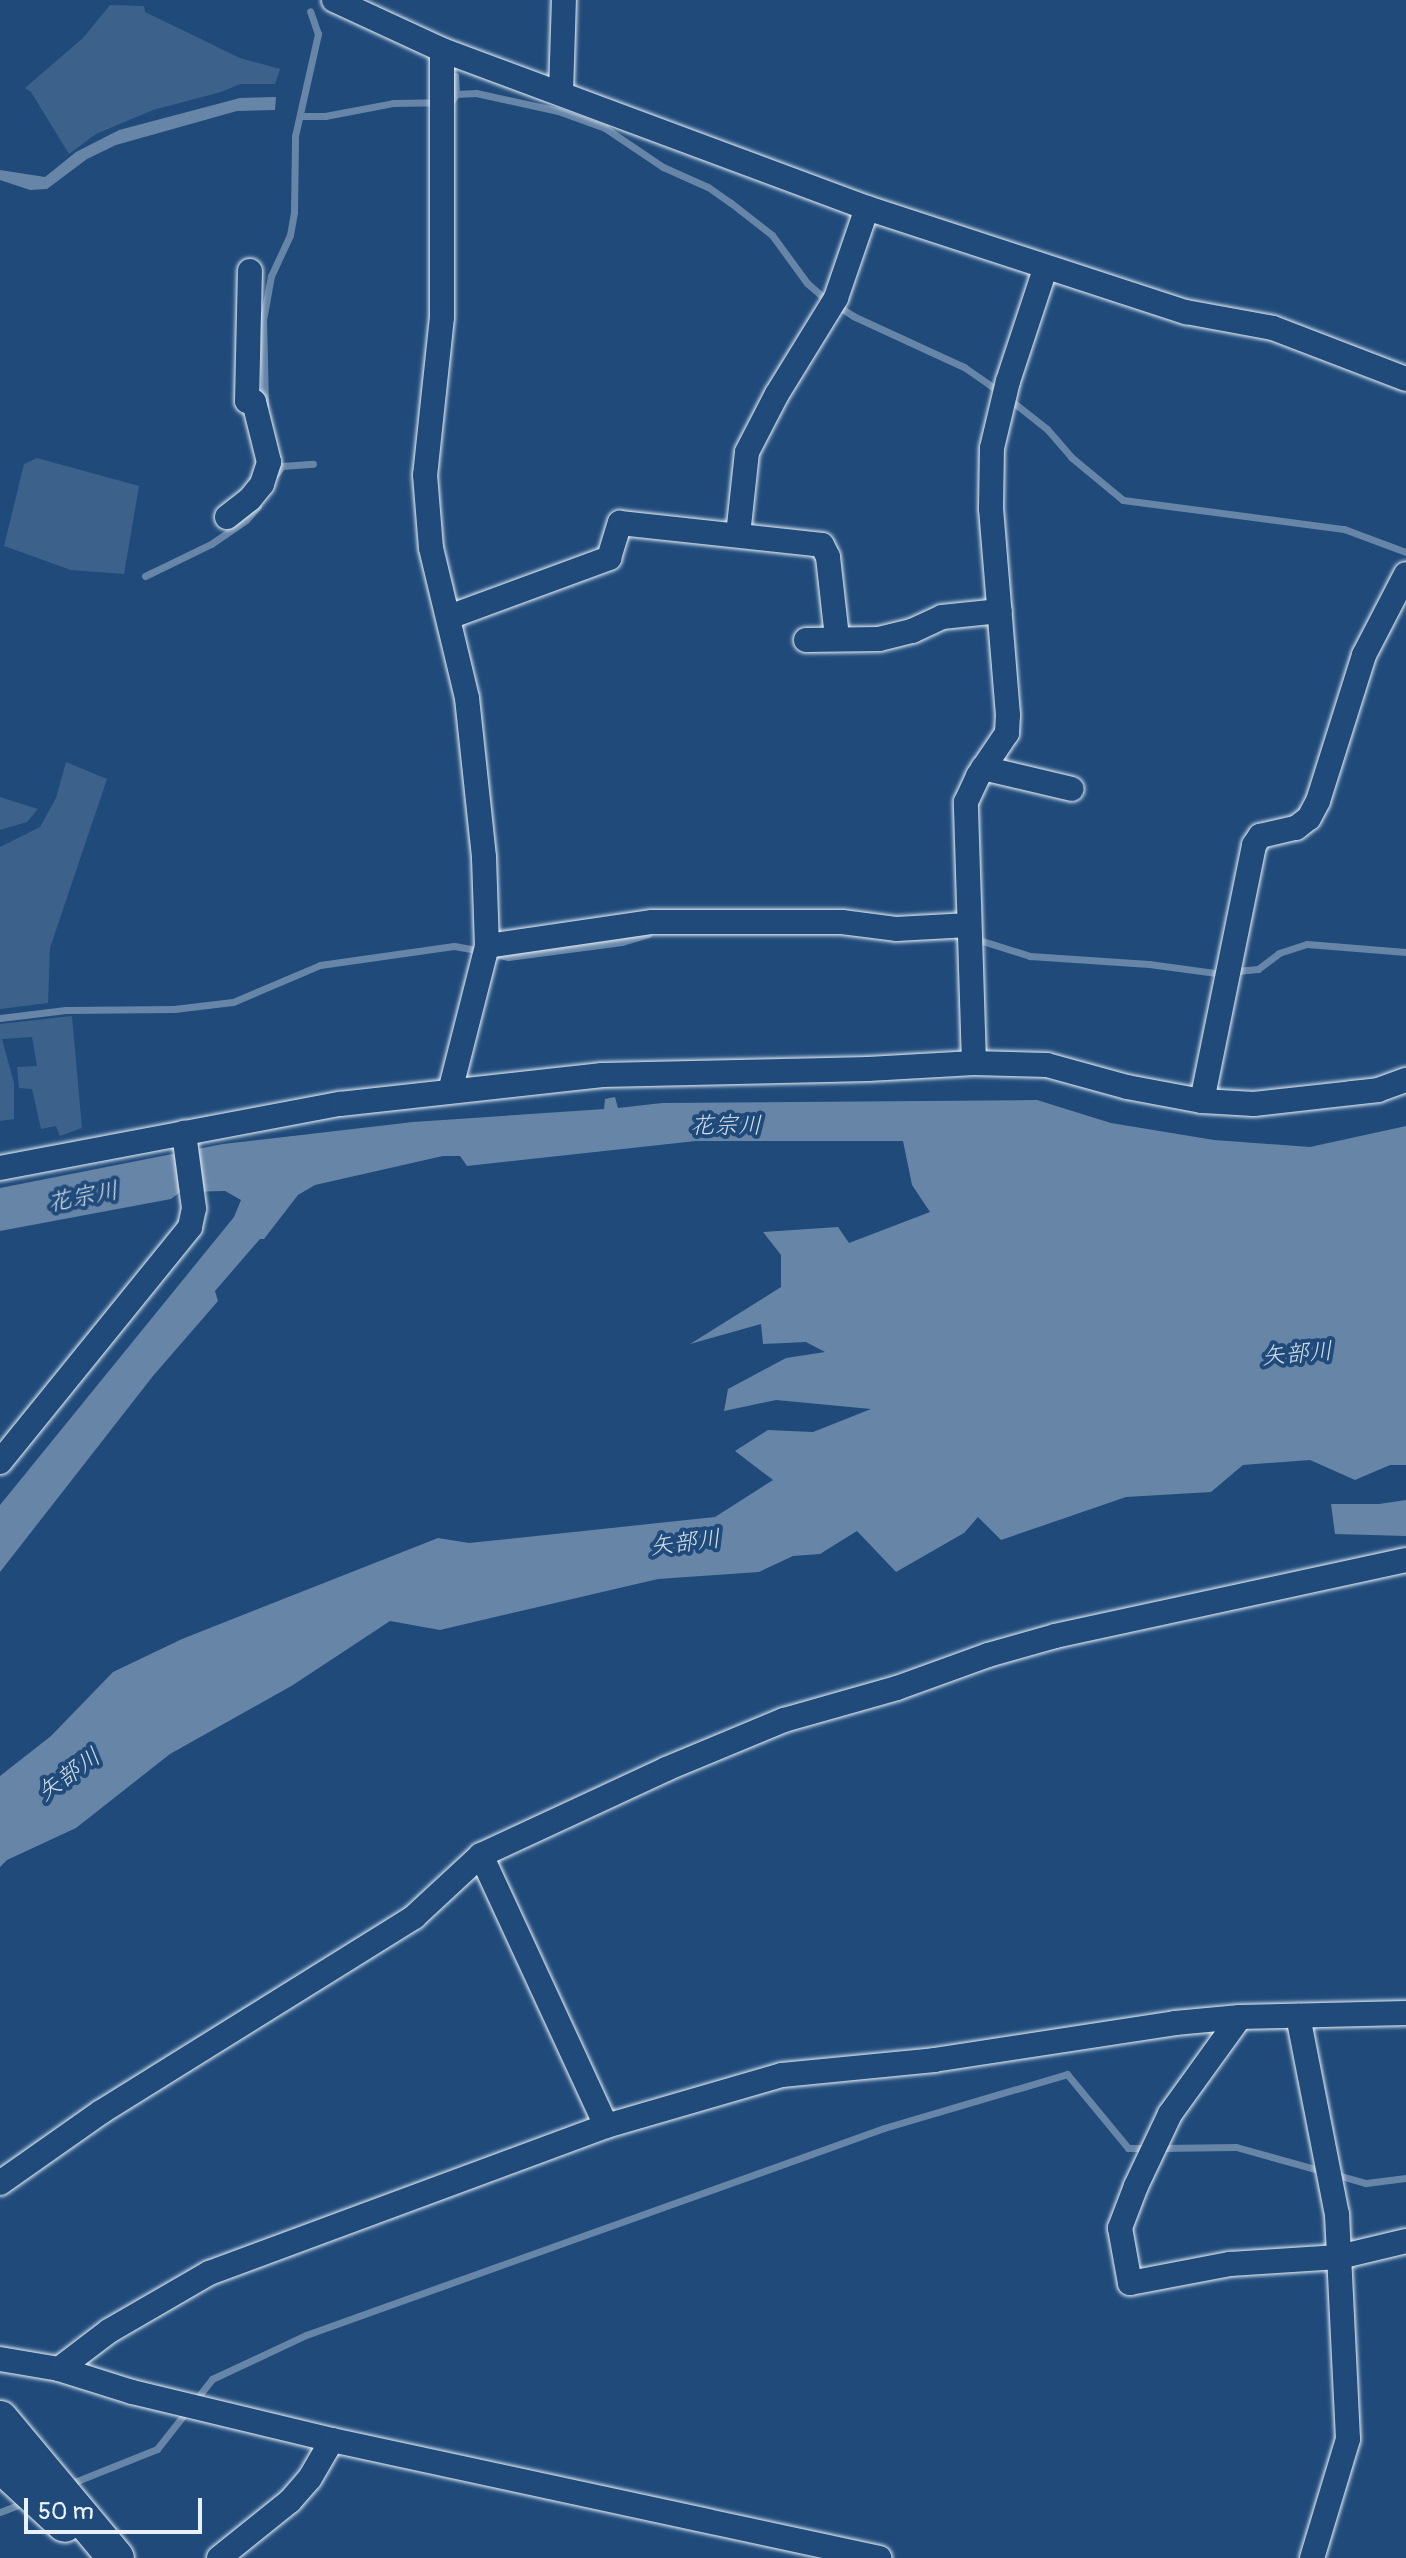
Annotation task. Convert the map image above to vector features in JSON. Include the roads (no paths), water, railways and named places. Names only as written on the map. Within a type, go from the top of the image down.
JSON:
[{"type":"highway","points":[[0,2419],[13,2464],[90,2540],[116,2558]]},
{"type":"street","points":[[334,0],[442,50],[867,208],[1045,269],[1186,312],[1273,328],[1406,379]]},
{"type":"street","points":[[561,93],[564,0]]},
{"type":"street","points":[[442,50],[442,317],[425,475],[431,548],[469,713],[484,857],[487,946],[450,1091]]},
{"type":"street","points":[[738,535],[747,452],[777,394],[836,298],[867,208]]},
{"type":"street","points":[[974,1063],[966,802],[983,768],[1007,733],[991,509],[992,448],[1008,381],[1045,269]]},
{"type":"street","points":[[227,517],[256,492],[269,462],[254,402],[247,401],[250,271]]},
{"type":"street","points":[[449,617],[609,558],[620,523],[822,545],[828,557],[837,637]]},
{"type":"street","points":[[1202,1101],[1254,845],[1260,836],[1296,828],[1309,818],[1318,801],[1364,655],[1406,574]]},
{"type":"street","points":[[806,640],[837,637],[879,639],[912,631],[942,617],[1000,611]]},
{"type":"street","points":[[983,768],[1072,789]]},
{"type":"street","points":[[487,946],[652,922],[842,922],[896,929],[969,925]]},
{"type":"street","points":[[0,1168],[340,1104],[602,1075],[868,1069],[974,1063],[1047,1065],[1127,1087],[1202,1101],[1254,1104],[1378,1090],[1406,1080]]},
{"type":"street","points":[[0,1462],[190,1227],[194,1208],[184,1133]]},
{"type":"street","points":[[0,2183],[101,2112],[414,1917],[481,1855],[666,1769],[784,1720],[1055,1636],[1406,1560]]},
{"type":"street","points":[[481,1855],[606,2126]]},
{"type":"street","points":[[59,2369],[109,2331],[209,2273],[606,2126],[782,2075],[934,2060],[1175,2023],[1240,2017],[1406,2013]]},
{"type":"street","points":[[1298,2016],[1337,2214],[1348,2439],[1312,2558]]},
{"type":"street","points":[[1240,2017],[1195,2075],[1170,2114],[1136,2186],[1120,2228],[1130,2283],[1230,2264],[1339,2257],[1406,2241]]},
{"type":"street","points":[[0,2359],[59,2369],[132,2392],[332,2440],[879,2558]]},
{"type":"street","points":[[219,2558],[290,2501],[310,2478],[332,2440]]},
{"type":"water","points":[[276,97],[275,110],[237,111],[116,145],[87,159],[47,189],[30,190],[0,180],[0,170],[45,177],[76,152],[119,130],[240,98]]},
{"type":"water","points":[[615,1097],[618,1108],[662,1103],[1037,1100],[1111,1123],[1214,1140],[1310,1147],[1406,1126],[1406,1465],[1390,1465],[1355,1480],[1310,1460],[1243,1465],[1211,1492],[1126,1497],[1001,1540],[978,1517],[964,1533],[896,1572],[857,1531],[820,1554],[793,1556],[759,1572],[658,1579],[440,1630],[390,1621],[293,1685],[170,1754],[76,1828],[7,1860],[0,1867],[0,1776],[51,1736],[113,1672],[182,1639],[438,1538],[469,1543],[715,1517],[773,1480],[735,1451],[768,1430],[813,1432],[871,1409],[776,1400],[724,1411],[728,1389],[786,1358],[825,1352],[806,1342],[763,1344],[761,1324],[690,1344],[781,1287],[781,1255],[763,1232],[838,1227],[849,1243],[930,1212],[912,1185],[903,1141],[696,1141],[467,1166],[460,1156],[443,1156],[315,1185],[298,1195],[264,1239],[260,1239],[215,1291],[218,1301],[153,1376],[0,1572],[0,1505],[234,1217],[241,1200],[225,1191],[180,1192],[171,1199],[0,1231],[0,1188],[223,1144],[413,1122],[604,1109],[605,1099]]},
{"type":"water","points":[[1406,1500],[1406,1536],[1335,1534],[1331,1504],[1379,1504]]},
{"type":"waterway","points":[[265,405],[263,320],[271,276],[290,235],[294,212],[295,136],[318,34],[310,11]]},
{"type":"waterway","points":[[301,116],[325,116],[393,103],[451,102],[456,94],[455,76]]},
{"type":"waterway","points":[[456,94],[476,93],[558,111],[605,128],[663,167],[708,187],[731,203],[772,235],[807,283],[823,297],[853,316],[964,367],[1000,392]]},
{"type":"waterway","points":[[1009,399],[1047,429],[1071,457],[1123,500],[1344,529],[1406,552]]},
{"type":"waterway","points":[[276,474],[282,466],[313,464]]},
{"type":"waterway","points":[[145,576],[211,544],[246,520],[258,506]]},
{"type":"waterway","points":[[495,954],[508,957],[622,942],[648,934]]},
{"type":"waterway","points":[[976,939],[1030,956],[1149,964],[1216,973],[1258,969],[1279,953],[1307,944],[1406,952]]},
{"type":"waterway","points":[[0,1018],[66,1010],[174,1009],[233,1002],[320,965],[454,946],[483,951]]},
{"type":"waterway","points":[[67,2485],[157,2449],[212,2379],[306,2335],[884,2128],[1067,2074],[1128,2148],[1149,2148]]},
{"type":"waterway","points":[[1161,2148],[1236,2147],[1322,2171]]},
{"type":"waterway","points":[[1334,2174],[1366,2183],[1406,2178]]},
{"type":"waterway","points":[[0,2512],[26,2502]]},
{"type":"water label","name":"花宗川","points":[[726,1126]]},
{"type":"water label","name":"花宗川","points":[[83,1197]]},
{"type":"water label","name":"矢部川","points":[[1297,1354]]},
{"type":"water label","name":"矢部川","points":[[685,1543]]},
{"type":"water label","name":"矢部川","points":[[69,1775]]}]
